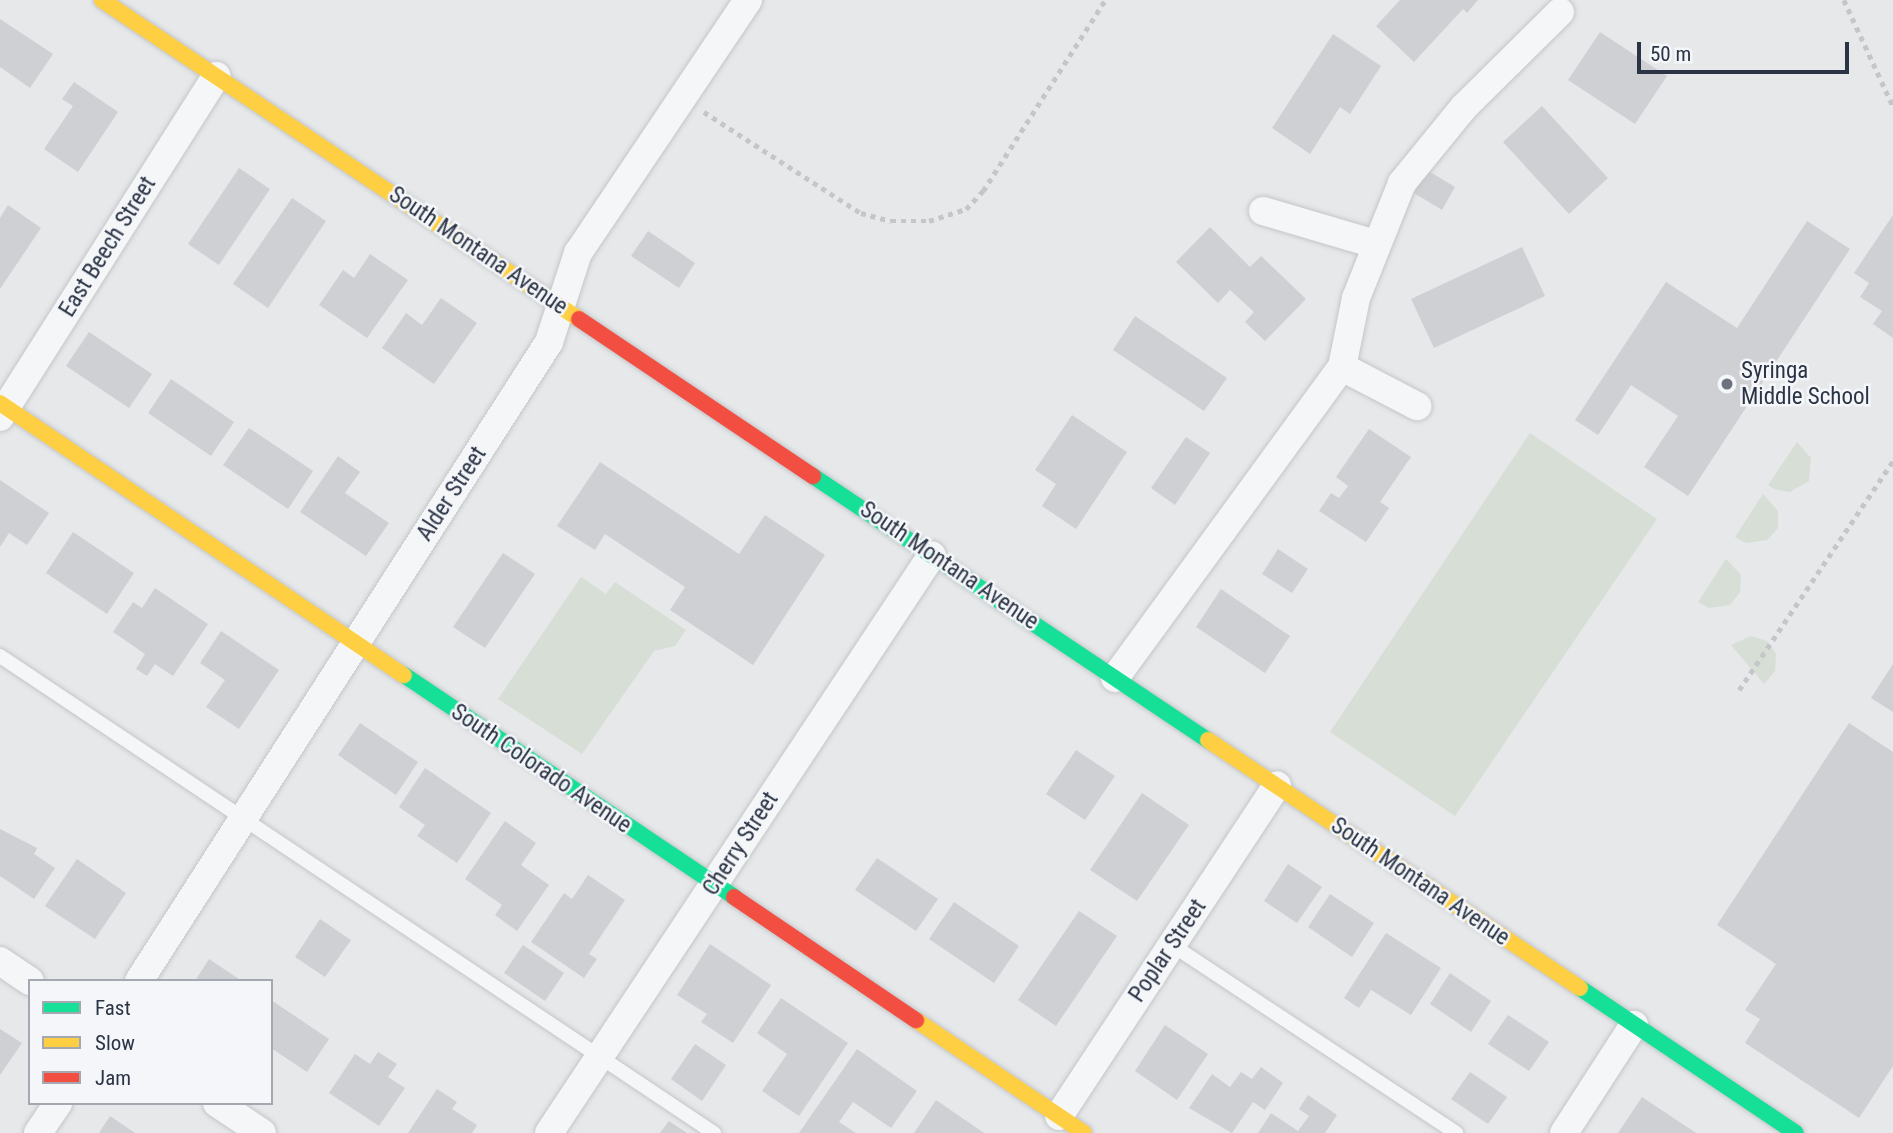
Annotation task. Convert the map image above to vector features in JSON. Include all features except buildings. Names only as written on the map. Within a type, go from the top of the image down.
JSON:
[{"type":"street","name":"South Montana Avenue","points":[[102,0],[1796,1133]]},
{"type":"street","name":"Alder Street","points":[[140,979],[246,821],[356,643],[549,342],[578,253],[748,0]]},
{"type":"street","points":[[1115,678],[1342,367],[1356,298],[1375,244],[1402,183],[1464,107],[1560,12]]},
{"type":"street","name":"East Beech Street","points":[[2,409],[216,76]]},
{"type":"street","points":[[1263,211],[1375,244]]},
{"type":"street","points":[[1342,367],[1417,406]]},
{"type":"street","name":"South Colorado Avenue","points":[[2,409],[356,643],[713,886],[1084,1133]]},
{"type":"street","name":"Cherry Street","points":[[549,1133],[932,555]]},
{"type":"street","name":"Poplar Street","points":[[1059,1116],[1277,786]]},
{"type":"street","points":[[0,961],[28,980]]},
{"type":"street","points":[[1564,1133],[1634,1025]]},
{"type":"street","points":[[38,1133],[57,1105]]},
{"type":"street","points":[[220,1105],[262,1133]]},
{"type":"lane","points":[[0,656],[713,1133]]},
{"type":"lane","points":[[1172,945],[1456,1133]]},
{"type":"path","points":[[682,98],[861,213],[891,221],[929,221],[966,209],[984,191],[1105,0]]},
{"type":"path","points":[[1844,0],[1893,106]]},
{"type":"path","points":[[1739,690],[1893,461]]},
{"type":"shaded area","points":[[1530,433],[1657,519],[1455,816],[1330,732]]},
{"type":"shaded area","points":[[1797,442],[1811,458],[1809,481],[1790,492],[1774,489],[1768,485]]},
{"type":"shaded area","points":[[1763,494],[1778,511],[1778,528],[1767,540],[1746,543],[1735,537]]},
{"type":"shaded area","points":[[1726,559],[1741,575],[1740,592],[1730,605],[1709,608],[1698,602]]},
{"type":"shaded area","points":[[581,577],[606,594],[615,582],[686,630],[675,646],[654,651],[582,754],[498,699]]},
{"type":"shaded area","points":[[1751,636],[1767,641],[1776,654],[1775,671],[1764,684],[1731,645]]},
{"type":"traffic: fast","points":[[813,476],[1208,740]]},
{"type":"traffic: fast","points":[[404,675],[734,897]]},
{"type":"traffic: fast","points":[[1580,988],[1796,1133]]},
{"type":"traffic: slow","points":[[102,0],[579,319]]},
{"type":"traffic: slow","points":[[0,403],[404,675]]},
{"type":"traffic: slow","points":[[1208,740],[1580,988]]},
{"type":"traffic: slow","points":[[916,1020],[1084,1133]]},
{"type":"traffic: jam","points":[[579,319],[813,476]]},
{"type":"traffic: jam","points":[[734,897],[916,1020]]},
{"type":"place","name":"Syringa Middle School","points":[[1727,384]]}]
